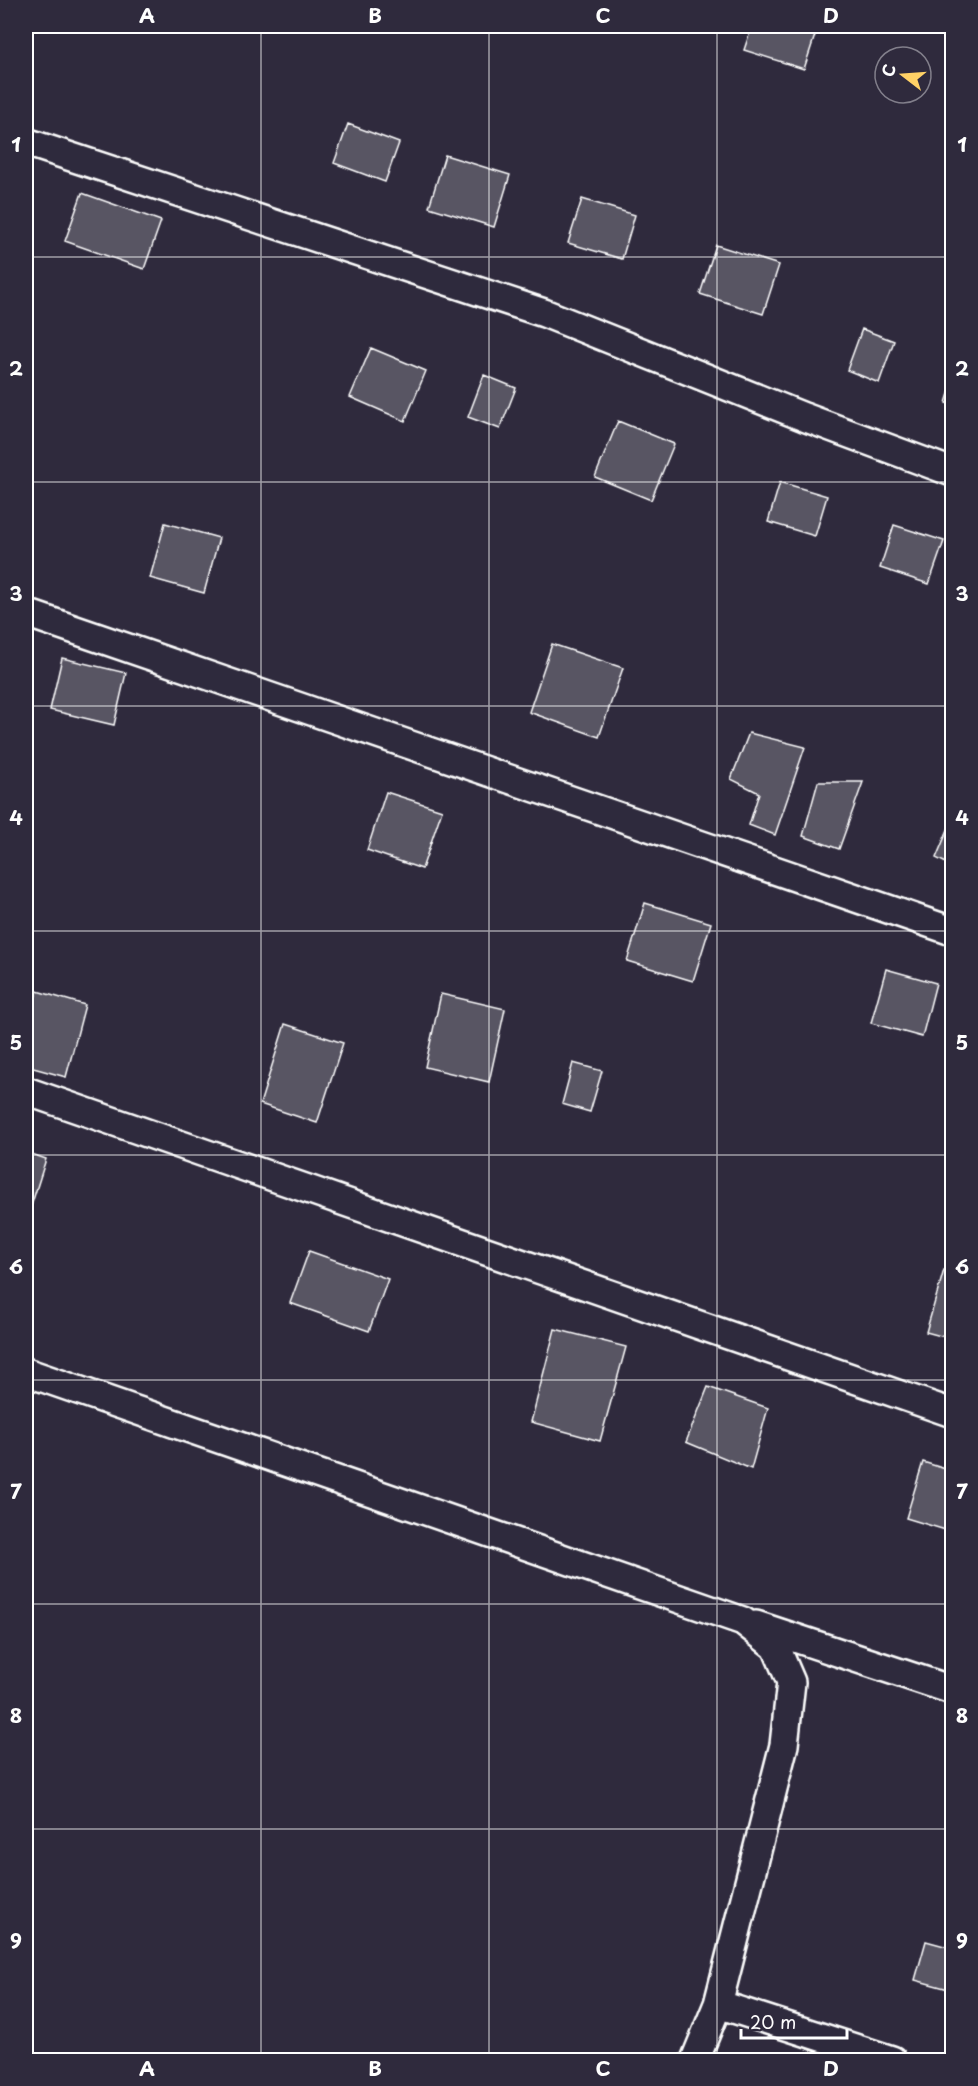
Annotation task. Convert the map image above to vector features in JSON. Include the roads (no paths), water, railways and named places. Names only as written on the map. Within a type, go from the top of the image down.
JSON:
[{"type":"street","points":[[26,142],[544,313],[804,417],[952,472]]},
{"type":"street","points":[[26,613],[952,931]]},
{"type":"street","points":[[26,1091],[952,1413]]},
{"type":"street","points":[[26,1372],[743,1621],[952,1690]]},
{"type":"street","points":[[695,2061],[718,2004],[784,1745],[791,1682],[776,1647],[743,1621]]},
{"type":"street","points":[[718,2004],[892,2061]]}]
